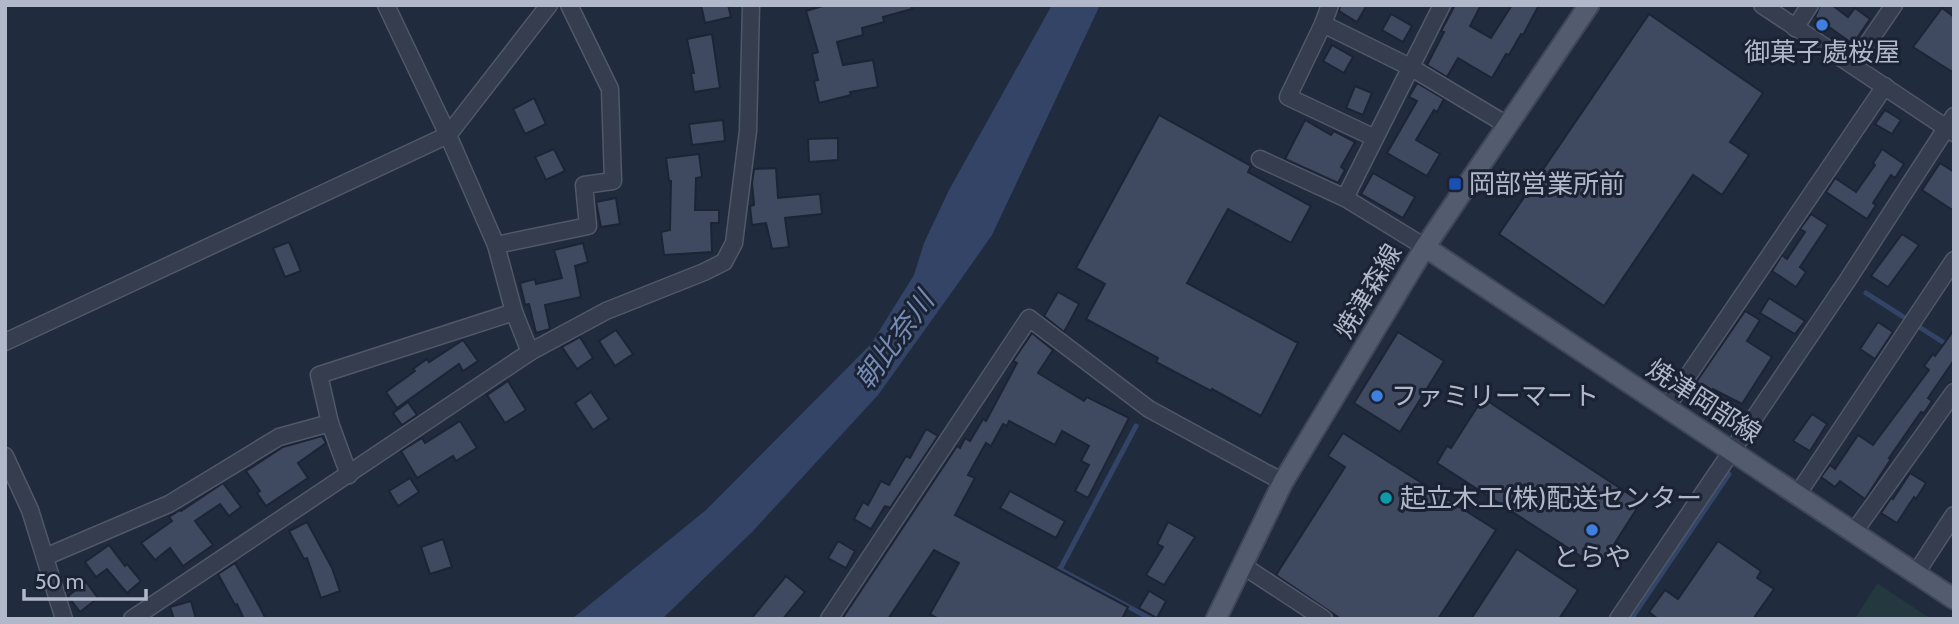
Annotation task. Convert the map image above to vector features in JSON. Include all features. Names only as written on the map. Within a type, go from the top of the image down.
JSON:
[{"type":"main road","name":"焼津森線","points":[[1216,619],[1283,482],[1426,247],[1589,5]]},
{"type":"main road","name":"焼津岡部線","points":[[1426,247],[1954,599]]},
{"type":"street","points":[[386,5],[448,135],[496,245],[514,312],[530,352]]},
{"type":"street","points":[[5,342],[448,135],[549,5]]},
{"type":"street","points":[[496,245],[588,226],[584,185],[613,181],[610,89],[569,5]]},
{"type":"street","points":[[132,619],[530,352],[606,311],[724,262],[734,243],[748,131],[751,5]]},
{"type":"street","points":[[1330,5],[1288,97],[1375,138]]},
{"type":"street","points":[[1345,198],[1442,5]]},
{"type":"street","points":[[1618,619],[1951,126],[1762,5]]},
{"type":"street","points":[[1795,28],[1811,5]]},
{"type":"street","points":[[1853,65],[1894,5]]},
{"type":"street","points":[[1323,24],[1412,68],[1507,125]]},
{"type":"street","points":[[1667,408],[1885,86]]},
{"type":"street","points":[[1260,159],[1345,198],[1426,247]]},
{"type":"street","points":[[1797,495],[1954,260]]},
{"type":"street","points":[[349,475],[330,423],[319,374],[514,312]]},
{"type":"street","points":[[830,619],[1029,318],[1149,409],[1283,482]]},
{"type":"street","points":[[1854,532],[1954,392]]},
{"type":"street","points":[[45,557],[169,504],[279,437],[330,423]]},
{"type":"street","points":[[5,456],[30,510],[64,619]]},
{"type":"street","points":[[1916,573],[1954,515]]},
{"type":"street","points":[[1244,559],[1248,569],[1324,619]]},
{"type":"green space","points":[[1878,584],[1931,619],[1855,619]]},
{"type":"water","name":"朝比奈川","points":[[1052,5],[1100,5],[992,235],[878,395],[752,532],[662,619],[572,619],[706,510],[871,344],[914,275],[924,243],[949,190]]},
{"type":"building","points":[[701,5],[728,5],[731,17],[705,23]]},
{"type":"building","points":[[826,5],[911,5],[912,9],[883,17],[884,22],[862,28],[863,35],[837,42],[843,65],[873,60],[878,87],[850,92],[851,95],[819,103],[814,81],[818,80],[812,54],[818,52],[806,11]]},
{"type":"building","points":[[1340,5],[1367,5],[1357,22],[1339,11]]},
{"type":"building","points":[[1455,5],[1481,5],[1470,26],[1491,38],[1512,5],[1539,5],[1523,35],[1521,34],[1509,55],[1506,54],[1492,78],[1458,58],[1447,77],[1427,65]]},
{"type":"building","points":[[1820,5],[1832,5],[1848,17],[1855,8],[1870,19],[1853,44],[1815,17]]},
{"type":"building","points":[[1942,8],[1954,17],[1954,73],[1913,47]]},
{"type":"building","points":[[1391,14],[1412,26],[1403,42],[1382,30]]},
{"type":"building","points":[[1649,14],[1763,93],[1730,142],[1749,155],[1722,195],[1693,175],[1604,306],[1499,234]]},
{"type":"building","points":[[712,34],[720,88],[694,92],[691,73],[694,73],[687,39]]},
{"type":"building","points":[[1332,45],[1353,57],[1344,73],[1323,61]]},
{"type":"building","points":[[1417,83],[1444,99],[1416,140],[1440,154],[1427,176],[1387,153],[1417,101],[1409,97]]},
{"type":"building","points":[[1355,86],[1372,93],[1363,115],[1346,108]]},
{"type":"building","points":[[534,98],[546,124],[525,134],[513,109]]},
{"type":"building","points":[[1885,110],[1901,120],[1892,134],[1875,124]]},
{"type":"building","points":[[1159,115],[1251,166],[1248,172],[1311,206],[1291,243],[1228,209],[1187,283],[1298,343],[1261,416],[1156,362],[1158,358],[1086,319],[1105,284],[1076,268]]},
{"type":"building","points":[[723,120],[725,141],[692,145],[689,124]]},
{"type":"building","points":[[1305,120],[1331,135],[1334,131],[1355,142],[1341,167],[1345,170],[1338,183],[1285,159]]},
{"type":"building","points":[[838,138],[838,160],[809,162],[808,139]]},
{"type":"building","points":[[554,149],[565,171],[546,180],[535,157]]},
{"type":"building","points":[[1882,149],[1904,164],[1895,178],[1891,175],[1873,203],[1876,205],[1867,219],[1826,192],[1835,178],[1856,192],[1875,165],[1873,163]]},
{"type":"building","points":[[699,154],[702,177],[696,178],[695,210],[719,210],[719,223],[711,223],[712,252],[664,255],[661,232],[670,230],[671,181],[666,158]]},
{"type":"building","points":[[1940,163],[1954,172],[1954,211],[1922,190]]},
{"type":"building","points":[[776,168],[778,198],[820,194],[822,214],[785,218],[789,247],[772,249],[766,223],[752,225],[750,206],[754,205],[754,169]]},
{"type":"building","points":[[1373,173],[1415,197],[1403,218],[1361,194]]},
{"type":"building","points":[[616,198],[620,224],[601,227],[596,202]]},
{"type":"building","points":[[1811,214],[1828,225],[1800,267],[1806,272],[1796,287],[1772,271],[1782,255],[1787,259],[1805,232],[1800,229]]},
{"type":"building","points":[[1902,234],[1919,245],[1888,287],[1871,276]]},
{"type":"building","points":[[289,242],[301,271],[285,277],[273,248]]},
{"type":"building","points":[[583,243],[588,262],[575,266],[581,297],[545,305],[550,329],[536,333],[529,304],[525,305],[520,283],[535,279],[536,284],[562,278],[554,250]]},
{"type":"building","points":[[1058,292],[1079,304],[1064,332],[1044,316]]},
{"type":"building","points":[[1769,298],[1805,321],[1795,334],[1760,313]]},
{"type":"building","points":[[1745,311],[1760,320],[1747,341],[1772,357],[1742,404],[1713,389],[1704,403],[1688,394]]},
{"type":"building","points":[[1878,322],[1893,332],[1875,359],[1860,349]]},
{"type":"building","points":[[616,330],[633,354],[615,366],[599,341]]},
{"type":"building","points":[[1954,330],[1954,360],[1928,398],[1932,401],[1924,413],[1921,412],[1889,458],[1891,459],[1865,499],[1840,481],[1835,487],[1821,477],[1830,465],[1835,469],[1858,435],[1873,445],[1929,370],[1924,366]]},
{"type":"building","points":[[1398,332],[1444,361],[1400,432],[1354,403]]},
{"type":"building","points":[[1032,333],[1053,350],[1038,373],[1084,401],[1087,397],[1129,418],[1088,498],[1075,491],[1089,465],[1081,461],[1089,446],[1062,431],[1055,445],[1009,421],[1007,426],[1003,424],[991,446],[986,443],[968,475],[975,478],[955,515],[1128,607],[1122,619],[939,619],[930,614],[959,563],[934,550],[888,619],[842,619],[957,446],[960,448],[965,438],[970,441],[983,419],[986,421],[1017,363],[1013,361]]},
{"type":"building","points":[[580,337],[593,358],[577,369],[562,347]]},
{"type":"building","points":[[463,340],[478,361],[463,371],[459,364],[397,408],[386,392],[427,359],[429,362]]},
{"type":"building","points":[[508,381],[526,410],[505,423],[487,395]]},
{"type":"building","points":[[591,392],[609,419],[593,430],[575,403]]},
{"type":"building","points":[[1483,398],[1641,502],[1599,568],[1437,463],[1447,446],[1451,448]]},
{"type":"building","points":[[408,402],[417,415],[402,425],[393,413]]},
{"type":"building","points":[[1812,414],[1827,424],[1810,451],[1793,441]]},
{"type":"building","points":[[460,421],[477,448],[456,461],[453,456],[417,478],[401,451],[422,438],[425,443]]},
{"type":"building","points":[[926,429],[938,436],[890,508],[885,506],[871,529],[854,519],[863,502],[868,505],[881,481],[889,485],[906,456],[910,458]]},
{"type":"building","name":"起立木工(株)配送センター","points":[[1343,433],[1496,530],[1438,619],[1341,619],[1276,575],[1345,467],[1328,456]]},
{"type":"building","points":[[322,436],[326,443],[298,463],[308,478],[266,506],[257,493],[260,491],[246,471],[283,447]]},
{"type":"building","points":[[1910,473],[1926,483],[1897,523],[1881,513]]},
{"type":"building","points":[[410,478],[419,492],[398,506],[389,491]]},
{"type":"building","points":[[223,483],[241,507],[229,516],[220,504],[195,521],[213,545],[183,566],[170,548],[155,560],[141,543],[172,521],[169,517]]},
{"type":"building","points":[[1010,491],[1065,521],[1056,538],[1000,508]]},
{"type":"building","points":[[307,522],[332,568],[340,591],[321,598],[307,558],[304,559],[289,531]]},
{"type":"building","points":[[1168,522],[1195,537],[1164,585],[1146,575],[1163,547],[1157,544]]},
{"type":"building","points":[[443,539],[452,567],[430,574],[421,547]]},
{"type":"building","points":[[838,541],[855,551],[846,568],[828,558]]},
{"type":"building","points":[[1718,541],[1761,571],[1757,578],[1774,589],[1753,619],[1658,619],[1649,612],[1665,590],[1678,599]]},
{"type":"building","points":[[109,545],[141,581],[127,593],[107,569],[96,577],[85,562]]},
{"type":"building","points":[[1517,549],[1578,590],[1559,619],[1471,619]]},
{"type":"building","points":[[235,563],[266,619],[244,619],[237,604],[235,605],[218,574]]},
{"type":"building","points":[[786,576],[805,592],[783,619],[751,619]]},
{"type":"building","points":[[86,582],[98,598],[80,612],[68,596]]},
{"type":"building","points":[[1149,591],[1166,601],[1157,618],[1139,608]]},
{"type":"building","points":[[191,601],[196,619],[174,619],[170,607]]},
{"type":"waterway","points":[[1866,293],[1949,346]]},
{"type":"waterway","points":[[1057,575],[1136,426]]},
{"type":"waterway","points":[[1631,619],[1729,474]]},
{"type":"waterway","points":[[1059,569],[1151,619]]},
{"type":"place","name":"御菓子處桜屋","points":[[1822,25]]},
{"type":"place","name":"岡部営業所前","points":[[1455,184]]},
{"type":"place","name":"ファミリーマート","points":[[1377,396]]},
{"type":"place","name":"起立木工(株)配送センター","points":[[1386,498]]},
{"type":"place","name":"とらや","points":[[1592,530]]}]
